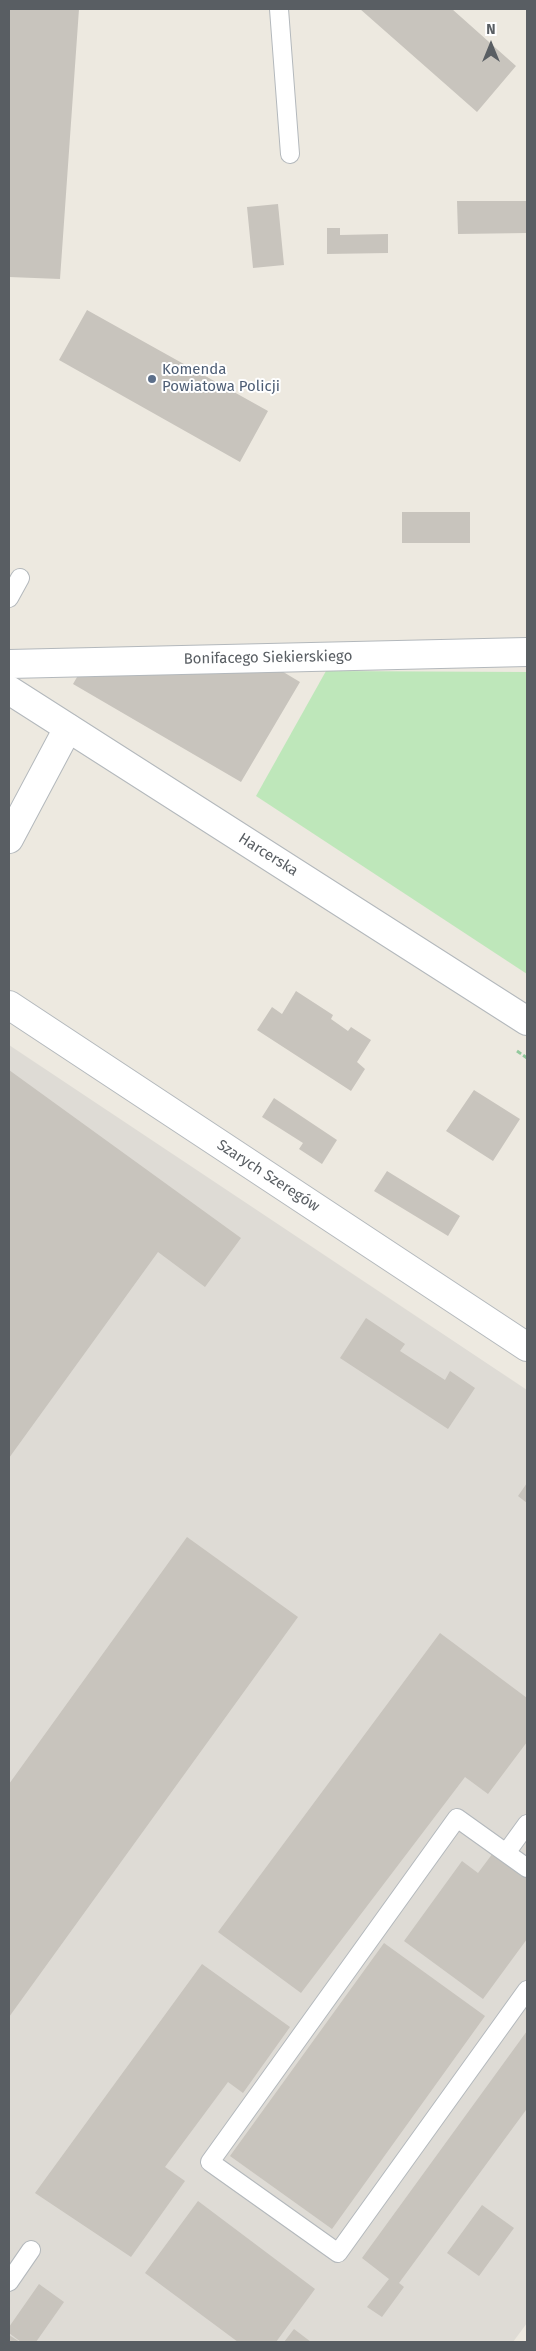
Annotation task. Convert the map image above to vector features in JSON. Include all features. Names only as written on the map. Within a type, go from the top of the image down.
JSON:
[{"type":"street","name":"Bonifacego Siekierskiego","points":[[9,664],[527,652]]},
{"type":"street","name":"Harcerska","points":[[9,690],[527,1020]]},
{"type":"street","points":[[9,839],[68,728]]},
{"type":"street","name":"Szarych Szeregów","points":[[9,1005],[527,1347]]},
{"type":"lane","points":[[278,9],[290,154]]},
{"type":"lane","points":[[9,598],[20,578]]},
{"type":"lane","points":[[527,1868],[457,1818],[210,2162],[338,2253],[527,1990]]},
{"type":"lane","points":[[506,1853],[527,1824]]},
{"type":"lane","points":[[9,2282],[31,2250]]},
{"type":"shaded area","points":[[9,1045],[527,1390],[527,2323],[513,2342],[9,2342]]},
{"type":"green space","points":[[326,671],[527,672],[527,974],[256,796]]},
{"type":"building","points":[[9,9],[79,9],[60,279],[9,277]]},
{"type":"building","points":[[360,9],[452,9],[516,66],[477,112]]},
{"type":"building","points":[[457,201],[527,201],[527,233],[458,234]]},
{"type":"building","points":[[278,204],[284,265],[253,268],[247,207]]},
{"type":"building","points":[[327,228],[340,228],[340,235],[388,234],[388,253],[327,254]]},
{"type":"building","name":"Komenda Powiatowa Policji","points":[[87,310],[268,411],[240,462],[59,360]]},
{"type":"building","points":[[402,512],[470,512],[470,543],[402,543]]},
{"type":"building","points":[[280,670],[300,682],[241,782],[73,684],[80,672]]},
{"type":"building","points":[[296,991],[333,1015],[331,1019],[348,1031],[351,1027],[371,1040],[357,1062],[365,1069],[351,1091],[257,1030],[272,1007],[282,1014]]},
{"type":"building","points":[[9,1070],[241,1238],[205,1287],[158,1252],[9,1458]]},
{"type":"building","points":[[474,1090],[520,1119],[493,1161],[446,1131]]},
{"type":"building","points":[[274,1098],[337,1140],[322,1164],[299,1149],[303,1143],[262,1117]]},
{"type":"building","points":[[387,1171],[460,1216],[448,1236],[374,1191]]},
{"type":"building","points":[[366,1318],[405,1344],[400,1351],[445,1380],[450,1371],[475,1388],[448,1429],[340,1358]]},
{"type":"building","points":[[527,1483],[527,1503],[518,1496]]},
{"type":"building","points":[[187,1537],[298,1617],[9,2017],[9,1784]]},
{"type":"building","points":[[440,1633],[527,1698],[527,1742],[488,1794],[465,1777],[301,1993],[218,1932]]},
{"type":"building","points":[[493,1853],[527,1878],[527,1939],[483,1999],[404,1941],[462,1861],[478,1873]]},
{"type":"building","points":[[384,1943],[485,2016],[332,2229],[230,2156]]},
{"type":"building","points":[[202,1964],[290,2027],[243,2093],[228,2082],[165,2167],[185,2181],[131,2257],[35,2193]]},
{"type":"building","points":[[527,2031],[527,2111],[399,2283],[404,2287],[382,2317],[367,2307],[389,2279],[362,2258]]},
{"type":"building","points":[[198,2201],[315,2289],[276,2342],[238,2342],[145,2273]]},
{"type":"building","points":[[482,2205],[514,2228],[479,2276],[447,2253]]},
{"type":"building","points":[[39,2284],[64,2302],[36,2342],[21,2342],[9,2333],[9,2327]]},
{"type":"building","points":[[294,2329],[311,2342],[284,2342]]},
{"type":"building","points":[[9,2335],[20,2342],[9,2342]]},
{"type":"place","name":"Komenda Powiatowa Policji","points":[[152,379]]}]
